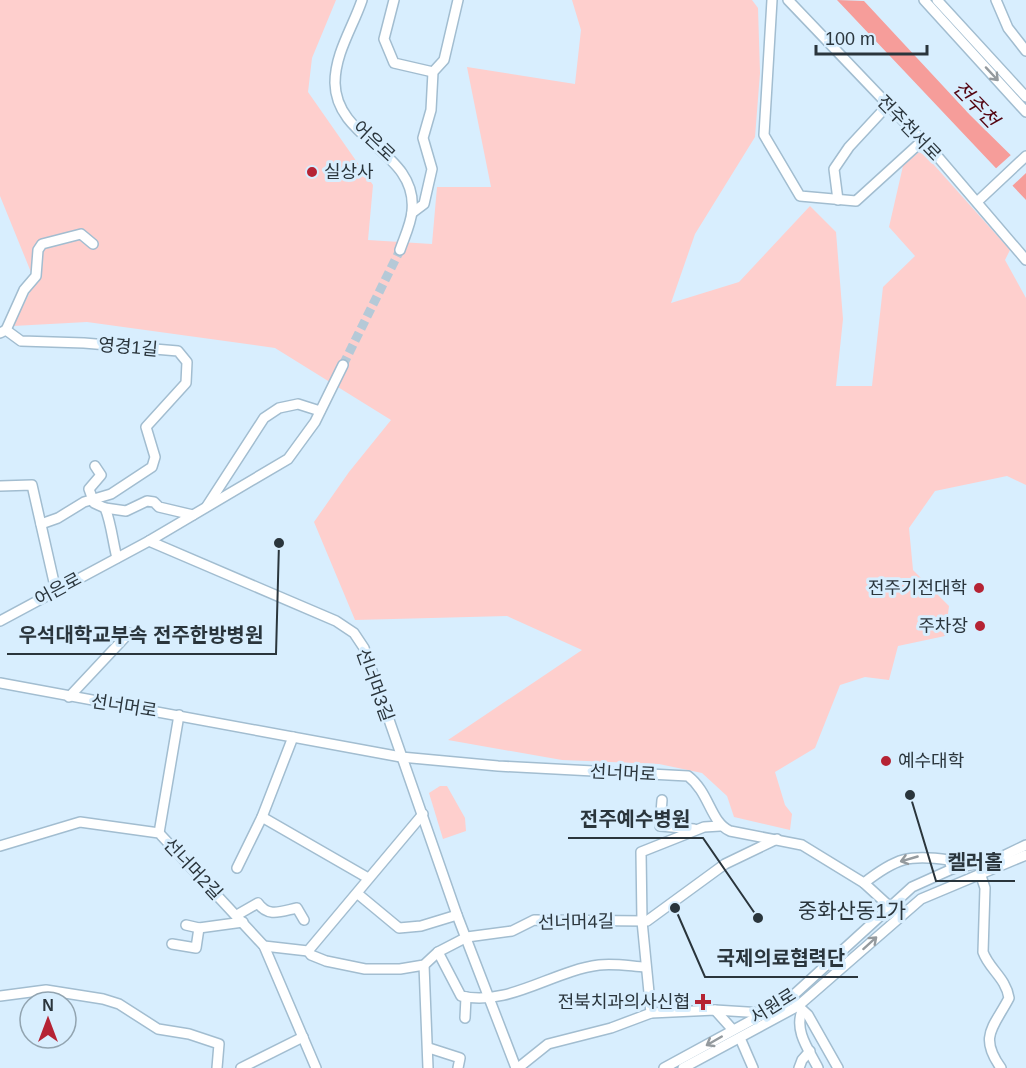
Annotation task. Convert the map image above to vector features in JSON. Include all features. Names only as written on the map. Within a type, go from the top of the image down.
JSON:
[{"type":"street","name":"어은로","points":[[362,0],[345,41],[337,68],[337,95],[355,128],[398,164],[409,186],[412,213],[400,250]]},
{"type":"street","points":[[394,0],[384,39],[394,63],[433,72]]},
{"type":"street","points":[[412,213],[424,204],[432,169],[423,138],[431,110],[433,72],[444,60],[458,0]]},
{"type":"street","points":[[772,0],[764,135],[800,196],[856,201],[922,141]]},
{"type":"street","name":"전주천서로","points":[[788,0],[887,106],[980,199],[1026,260]]},
{"type":"street","points":[[924,0],[1026,112]]},
{"type":"street","points":[[937,0],[1026,97]]},
{"type":"street","points":[[996,0],[1008,27],[1026,51]]},
{"type":"street","points":[[838,200],[834,169],[849,147],[887,106]]},
{"type":"street","points":[[980,199],[1026,156]]},
{"type":"street","points":[[3,331],[24,290],[36,276],[38,250],[42,244],[81,234],[93,244]]},
{"type":"street","name":"영경1길","points":[[3,331],[21,341],[84,343],[178,351],[187,362],[186,383],[146,428],[155,458],[153,467],[111,495],[93,499],[41,524]]},
{"type":"street","name":"어은로","points":[[0,621],[149,541],[288,459],[321,411],[343,365]]},
{"type":"street","name":"어은로","points":[[205,508],[264,418],[279,408],[298,404],[321,411]]},
{"type":"street","points":[[94,466],[101,476],[89,489],[94,503],[105,508],[126,511],[147,501],[193,515]]},
{"type":"street","points":[[0,486],[32,485],[56,591]]},
{"type":"street","points":[[105,508],[117,558]]},
{"type":"street","name":"선너머3길","points":[[149,541],[336,621],[354,633],[364,648],[457,915],[517,1068],[549,1044],[651,1013]]},
{"type":"street","name":"선너머로","points":[[69,697],[129,633]]},
{"type":"street","name":"선너머로","points":[[0,683],[401,756],[498,766],[688,776],[699,785],[720,826]]},
{"type":"street","name":"선너머로","points":[[159,833],[179,715]]},
{"type":"street","points":[[237,868],[261,817],[293,737]]},
{"type":"street","points":[[662,800],[660,826],[697,830]]},
{"type":"street","points":[[308,951],[423,814]]},
{"type":"street","points":[[261,817],[368,878]]},
{"type":"street","name":"선너머2길","points":[[0,846],[80,822],[159,833],[264,946],[316,1068]]},
{"type":"street","points":[[765,1017],[715,1010],[651,1013],[642,921],[641,852],[697,830],[720,826],[730,831],[777,839],[801,845],[864,883],[900,916]]},
{"type":"street","name":"선너머4길","points":[[467,937],[512,931],[534,920],[647,921],[667,909],[684,892],[725,864],[777,839]]},
{"type":"street","name":"서원로","points":[[683,1068],[740,1038],[791,997],[888,905],[912,887],[952,869],[997,859],[1026,845]]},
{"type":"street","points":[[864,883],[896,862],[920,855],[949,860],[952,869]]},
{"type":"street","name":"서원로","points":[[664,1068],[733,1030],[765,1017],[800,1009],[921,899],[980,873],[998,869],[1026,855]]},
{"type":"street","points":[[980,873],[985,888],[983,952],[986,960],[1008,988],[1009,998],[989,1029],[989,1045],[1000,1068]]},
{"type":"street","points":[[358,894],[399,928],[422,926],[457,915]]},
{"type":"street","points":[[186,925],[199,928],[240,919],[258,903],[262,909],[272,914],[297,908],[304,920]]},
{"type":"street","points":[[172,944],[196,948],[199,928]]},
{"type":"street","points":[[264,946],[308,951],[311,955],[326,961],[386,971],[424,964],[438,952],[467,937]]},
{"type":"street","points":[[438,952],[461,996],[490,1000],[599,965],[645,967]]},
{"type":"street","points":[[424,964],[428,1068]]},
{"type":"street","points":[[0,996],[46,990],[103,999],[118,1005],[158,1029],[181,1032],[219,1044],[217,1068]]},
{"type":"street","points":[[791,997],[808,1015],[838,1068]]},
{"type":"street","points":[[465,1018],[466,998]]},
{"type":"street","points":[[800,1009],[798,1021],[818,1068]]},
{"type":"street","points":[[715,1010],[733,1030]]},
{"type":"street","points":[[241,1068],[303,1037]]},
{"type":"street","points":[[740,1038],[753,1068]]},
{"type":"street","points":[[429,1048],[460,1058],[458,1068]]},
{"type":"street","points":[[799,1068],[802,1059],[810,1051]]},
{"type":"shaded area","points":[[0,0],[336,0],[312,58],[308,92],[373,185],[368,240],[432,244],[437,187],[491,187],[467,67],[575,84],[581,30],[572,0],[752,0],[758,8],[760,73],[755,137],[695,234],[671,303],[739,282],[810,206],[836,232],[843,319],[836,386],[872,386],[883,287],[915,256],[889,227],[903,166],[919,152],[926,156],[1010,250],[1005,260],[1026,298],[1026,485],[1007,476],[935,491],[909,528],[913,570],[949,606],[945,636],[898,646],[889,680],[865,677],[840,685],[815,748],[775,772],[785,805],[792,814],[790,830],[734,817],[727,796],[702,773],[659,764],[562,760],[448,740],[582,650],[507,616],[355,620],[314,522],[349,472],[391,420],[275,348],[87,322],[13,326],[35,282],[0,196]]},
{"type":"shaded area","points":[[837,0],[864,1],[970,115],[1026,170],[1026,200]]},
{"type":"shaded area","points":[[440,786],[447,786],[465,818],[466,831],[443,839],[429,793]]},
{"type":"pier","points":[[1012,154],[1026,166],[1026,173],[1010,188],[993,171]]},
{"type":"tunnel","points":[[343,365],[400,250]]},
{"type":"place","name":"실상사","points":[[312,172]]},
{"type":"place","name":"우석대학교부속 전주한방병원","points":[[279,543]]},
{"type":"place","name":"전주기전대학","points":[[979,588]]},
{"type":"place","name":"주차장","points":[[980,626]]},
{"type":"place","name":"예수대학","points":[[886,761]]},
{"type":"place","name":"켈러홀","points":[[910,795]]},
{"type":"place","name":"국제의료협력단","points":[[675,908]]},
{"type":"place","name":"전주예수병원","points":[[758,918]]},
{"type":"place","name":"전북치과의사신협","points":[[703,1002]]},
{"type":"district","name":"중화산동1가","points":[[852,910]]},
{"type":"water label","name":"전주천","points":[[976,104]]}]
